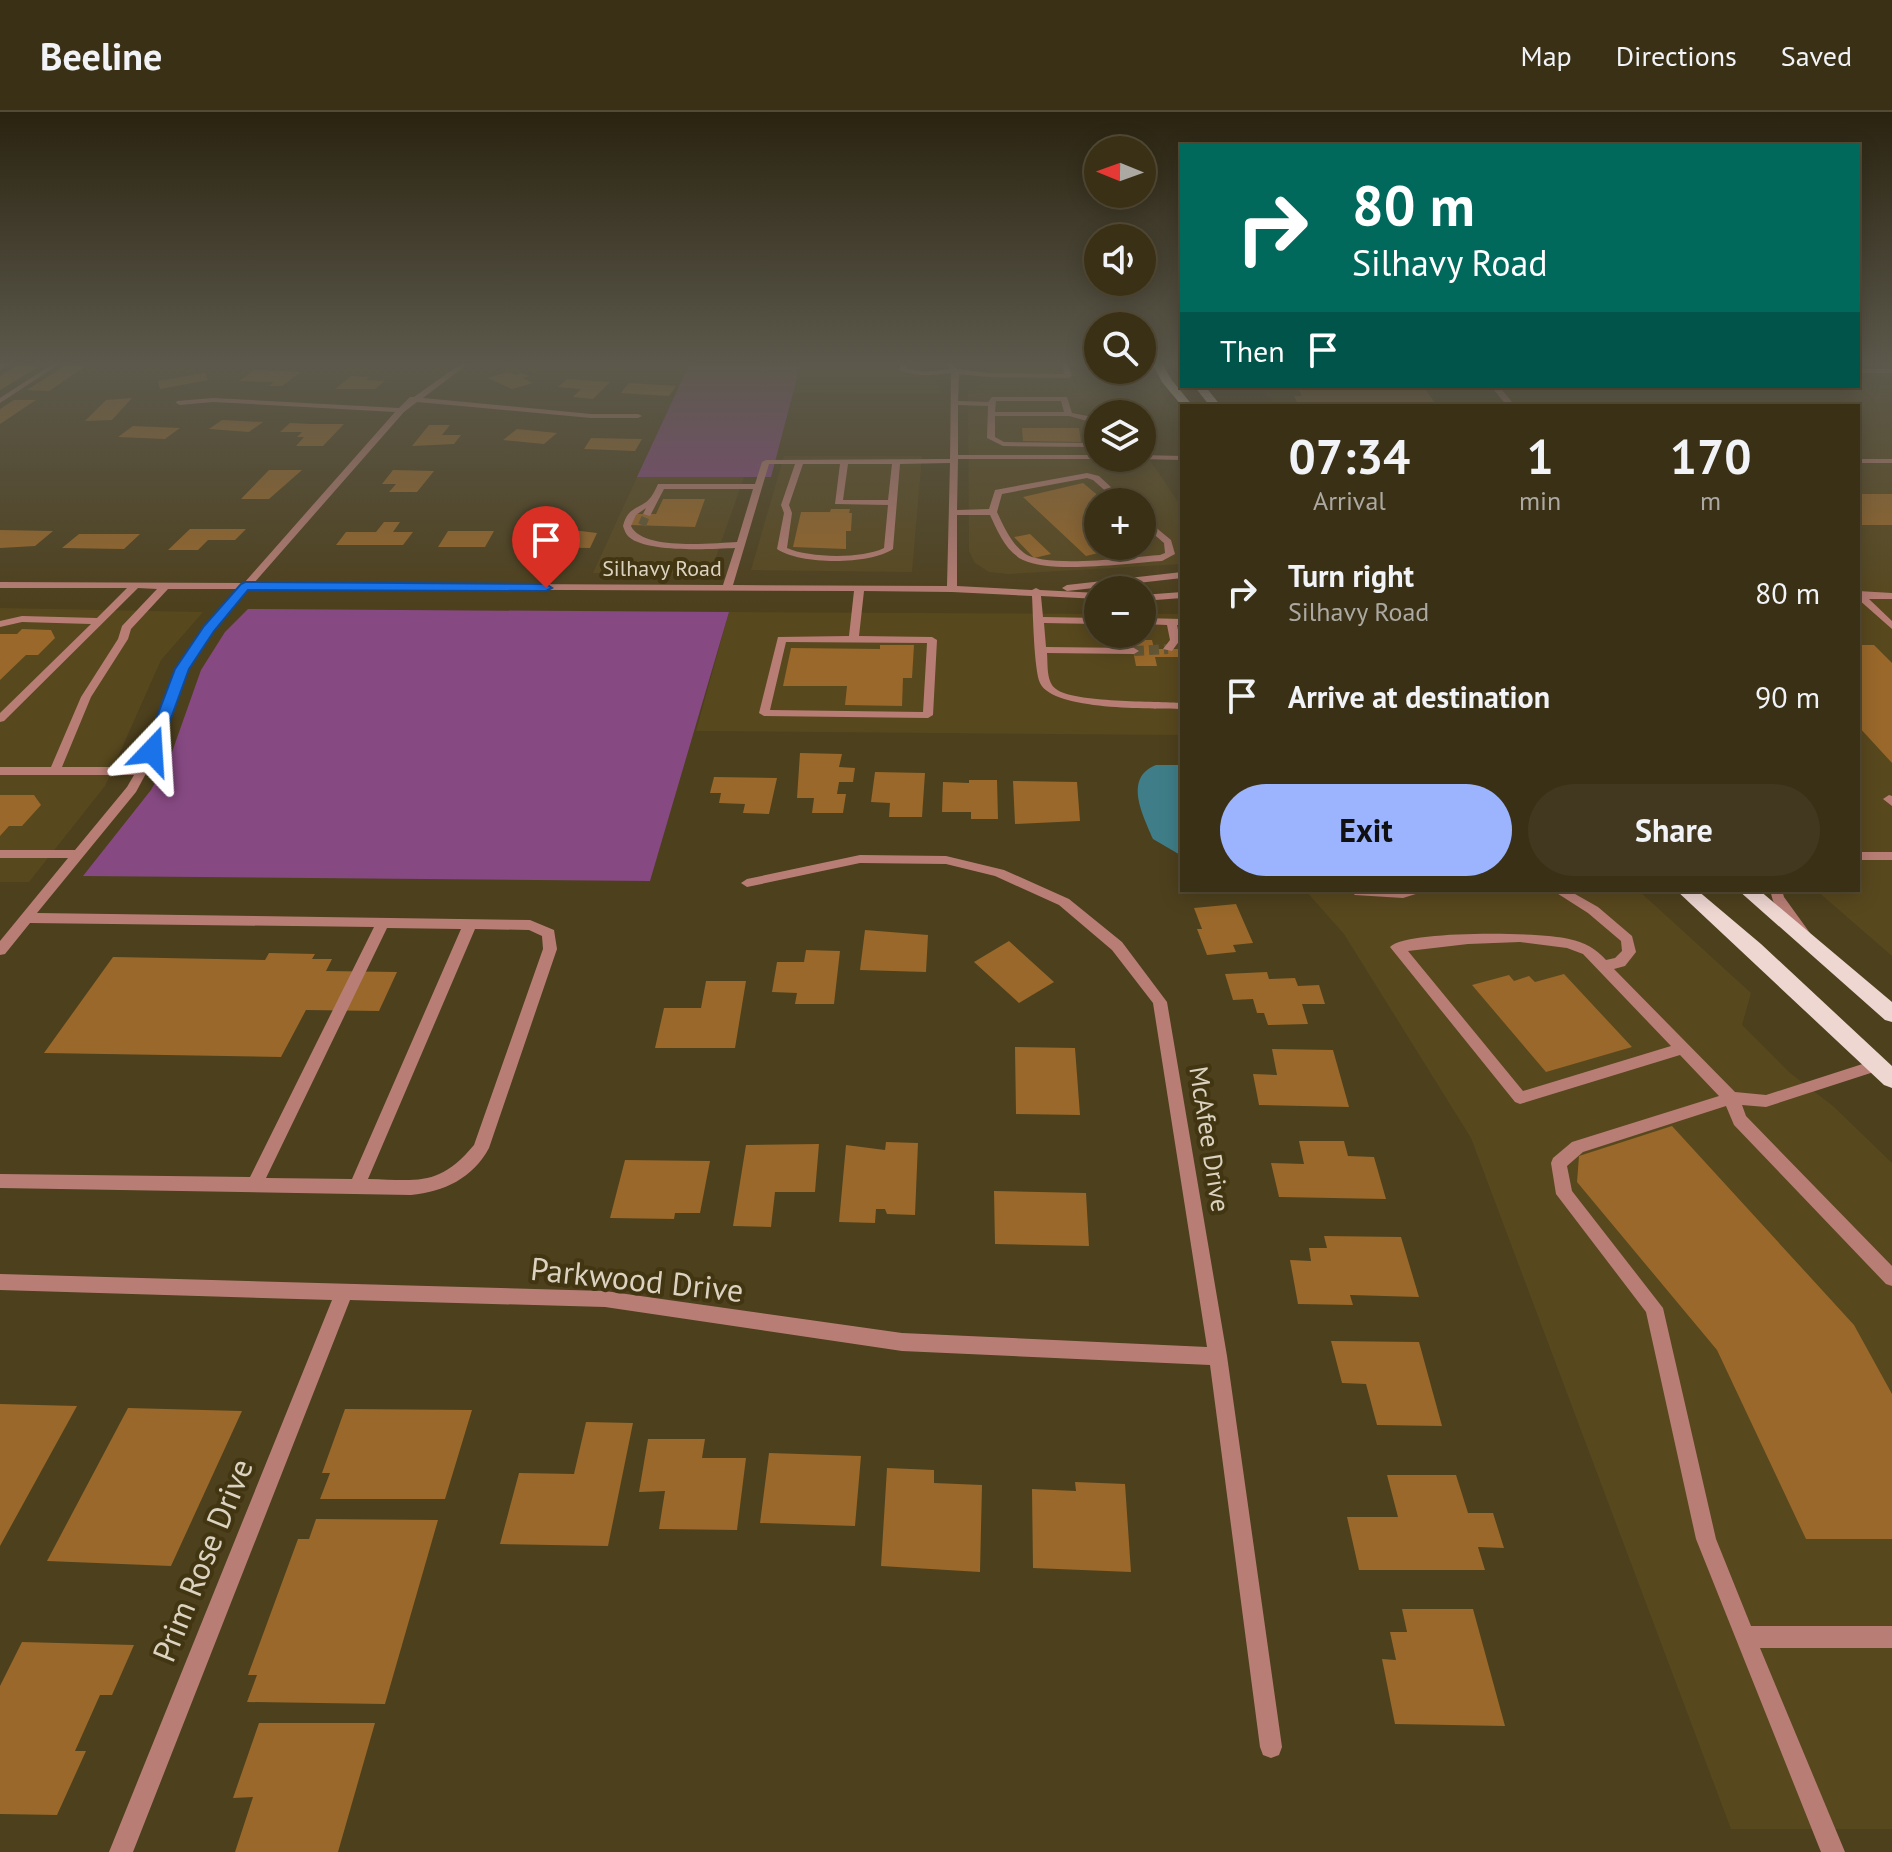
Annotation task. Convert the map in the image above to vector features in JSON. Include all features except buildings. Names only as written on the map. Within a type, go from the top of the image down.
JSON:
[{"type":"main road","points":[[1687,892],[1754,949],[1885,1072]]},
{"type":"main road","points":[[1749,892],[1892,1014]]},
{"type":"street","points":[[0,950],[143,771],[182,669],[209,629],[371,444]]},
{"type":"street","points":[[952,589],[954,444]]},
{"type":"street","points":[[1053,444],[1084,445]]},
{"type":"street","points":[[1156,457],[1180,458]]},
{"type":"street","points":[[727,588],[766,462],[1084,458]]},
{"type":"street","points":[[844,461],[838,502],[892,503]]},
{"type":"street","points":[[800,462],[785,505],[788,513],[782,544],[785,552],[871,557],[888,549],[896,461]]},
{"type":"street","points":[[1860,461],[1892,461]]},
{"type":"street","points":[[1096,472],[1096,478]]},
{"type":"street","points":[[1107,488],[1096,478],[1075,476],[998,492],[993,512],[1008,540],[1025,558],[1035,561],[1162,558],[1170,554],[1171,548],[1156,533]]},
{"type":"street","points":[[647,514],[661,486],[758,487]]},
{"type":"street","points":[[653,501],[633,512],[627,524],[629,533],[635,538],[656,545],[740,545]]},
{"type":"street","points":[[953,513],[993,512]]},
{"type":"street","points":[[635,538],[642,525]]},
{"type":"street","points":[[1162,558],[1179,575]]},
{"type":"street","name":"Silhavy Road","points":[[1036,591],[1179,575]]},
{"type":"street","name":"Silhavy Road","points":[[0,585],[952,589],[1084,595]]},
{"type":"street","points":[[0,719],[135,586]]},
{"type":"street","points":[[55,771],[86,697],[123,639],[126,628],[165,586]]},
{"type":"street","points":[[854,639],[859,589]]},
{"type":"street","points":[[1036,591],[1044,681],[1052,692],[1075,700],[1180,706]]},
{"type":"street","points":[[1156,597],[1180,595]]},
{"type":"street","points":[[1860,595],[1892,596]]},
{"type":"street","points":[[1860,596],[1892,626]]},
{"type":"street","points":[[0,624],[22,619],[126,628]]},
{"type":"street","points":[[1040,620],[1084,621]]},
{"type":"street","points":[[1156,621],[1176,622],[1175,640],[1168,649]]},
{"type":"street","points":[[782,639],[854,639],[932,640],[928,715],[764,713],[782,639]]},
{"type":"street","points":[[1042,650],[1134,651]]},
{"type":"street","points":[[0,771],[143,771]]},
{"type":"street","points":[[0,854],[79,854]]},
{"type":"street","points":[[1860,856],[1892,856]]},
{"type":"street","name":"McAfee Drive","points":[[747,883],[860,859],[946,860],[999,873],[1064,902],[1117,946],[1160,1002],[1218,1356],[1271,1747]]},
{"type":"street","points":[[1562,892],[1593,910],[1627,939],[1629,952],[1620,962],[1604,966]]},
{"type":"street","points":[[1776,892],[1808,940]]},
{"type":"street","points":[[0,1181],[434,1186],[464,1172],[481,1148],[550,949],[549,933],[530,925],[26,918]]},
{"type":"street","points":[[254,1185],[383,923]]},
{"type":"street","points":[[357,1186],[470,924]]},
{"type":"street","points":[[1683,1048],[1520,1098],[1397,947],[1461,939],[1551,940],[1571,942],[1588,950],[1604,966],[1683,1048],[1731,1098],[1740,1120],[1892,1278]]},
{"type":"street","points":[[1833,1852],[1706,1539],[1654,1308],[1564,1194],[1559,1163],[1578,1147],[1731,1098],[1766,1101],[1885,1072]]},
{"type":"street","name":"Parkwood Drive","points":[[0,1282],[605,1299],[902,1342],[1218,1356]]},
{"type":"street","name":"Prim Rose Drive","points":[[121,1852],[344,1292]]},
{"type":"street","points":[[1745,1637],[1892,1637]]},
{"type":"shaded area","points":[[652,444],[780,444],[771,477],[637,477]]},
{"type":"shaded area","points":[[968,444],[1084,444],[1084,472],[1156,472],[1156,469],[1180,505],[1180,564],[1008,574],[989,572],[975,563],[969,551]]},
{"type":"shaded area","points":[[1860,444],[1892,444],[1892,956],[1818,892],[1860,892]]},
{"type":"shaded area","points":[[784,456],[922,456],[912,572],[751,570]]},
{"type":"shaded area","points":[[637,477],[744,477],[710,574],[593,573]]},
{"type":"shaded area","points":[[0,608],[203,612],[161,660],[105,786],[29,882],[0,882]]},
{"type":"shaded area","points":[[248,609],[729,612],[650,881],[83,876],[151,790],[172,752],[201,670],[225,632]]},
{"type":"shaded area","points":[[729,612],[1084,614],[1084,648],[1156,648],[1156,614],[1180,614],[1180,735],[696,731]]},
{"type":"shaded area","points":[[1307,892],[1640,892],[1751,993],[1742,1025],[1790,1073],[1833,1106],[1892,1163],[1892,1829],[1731,1829],[1471,1138],[1344,934]]},
{"type":"water","points":[[1156,765],[1180,765],[1180,855],[1153,839],[1138,798],[1140,779]]},
{"type":"tunnel","points":[[642,525],[647,514]]},
{"type":"tunnel","points":[[1134,651],[1168,649]]},
{"type":"route","points":[[152,751],[182,669],[194,648],[245,586],[546,588]]}]
